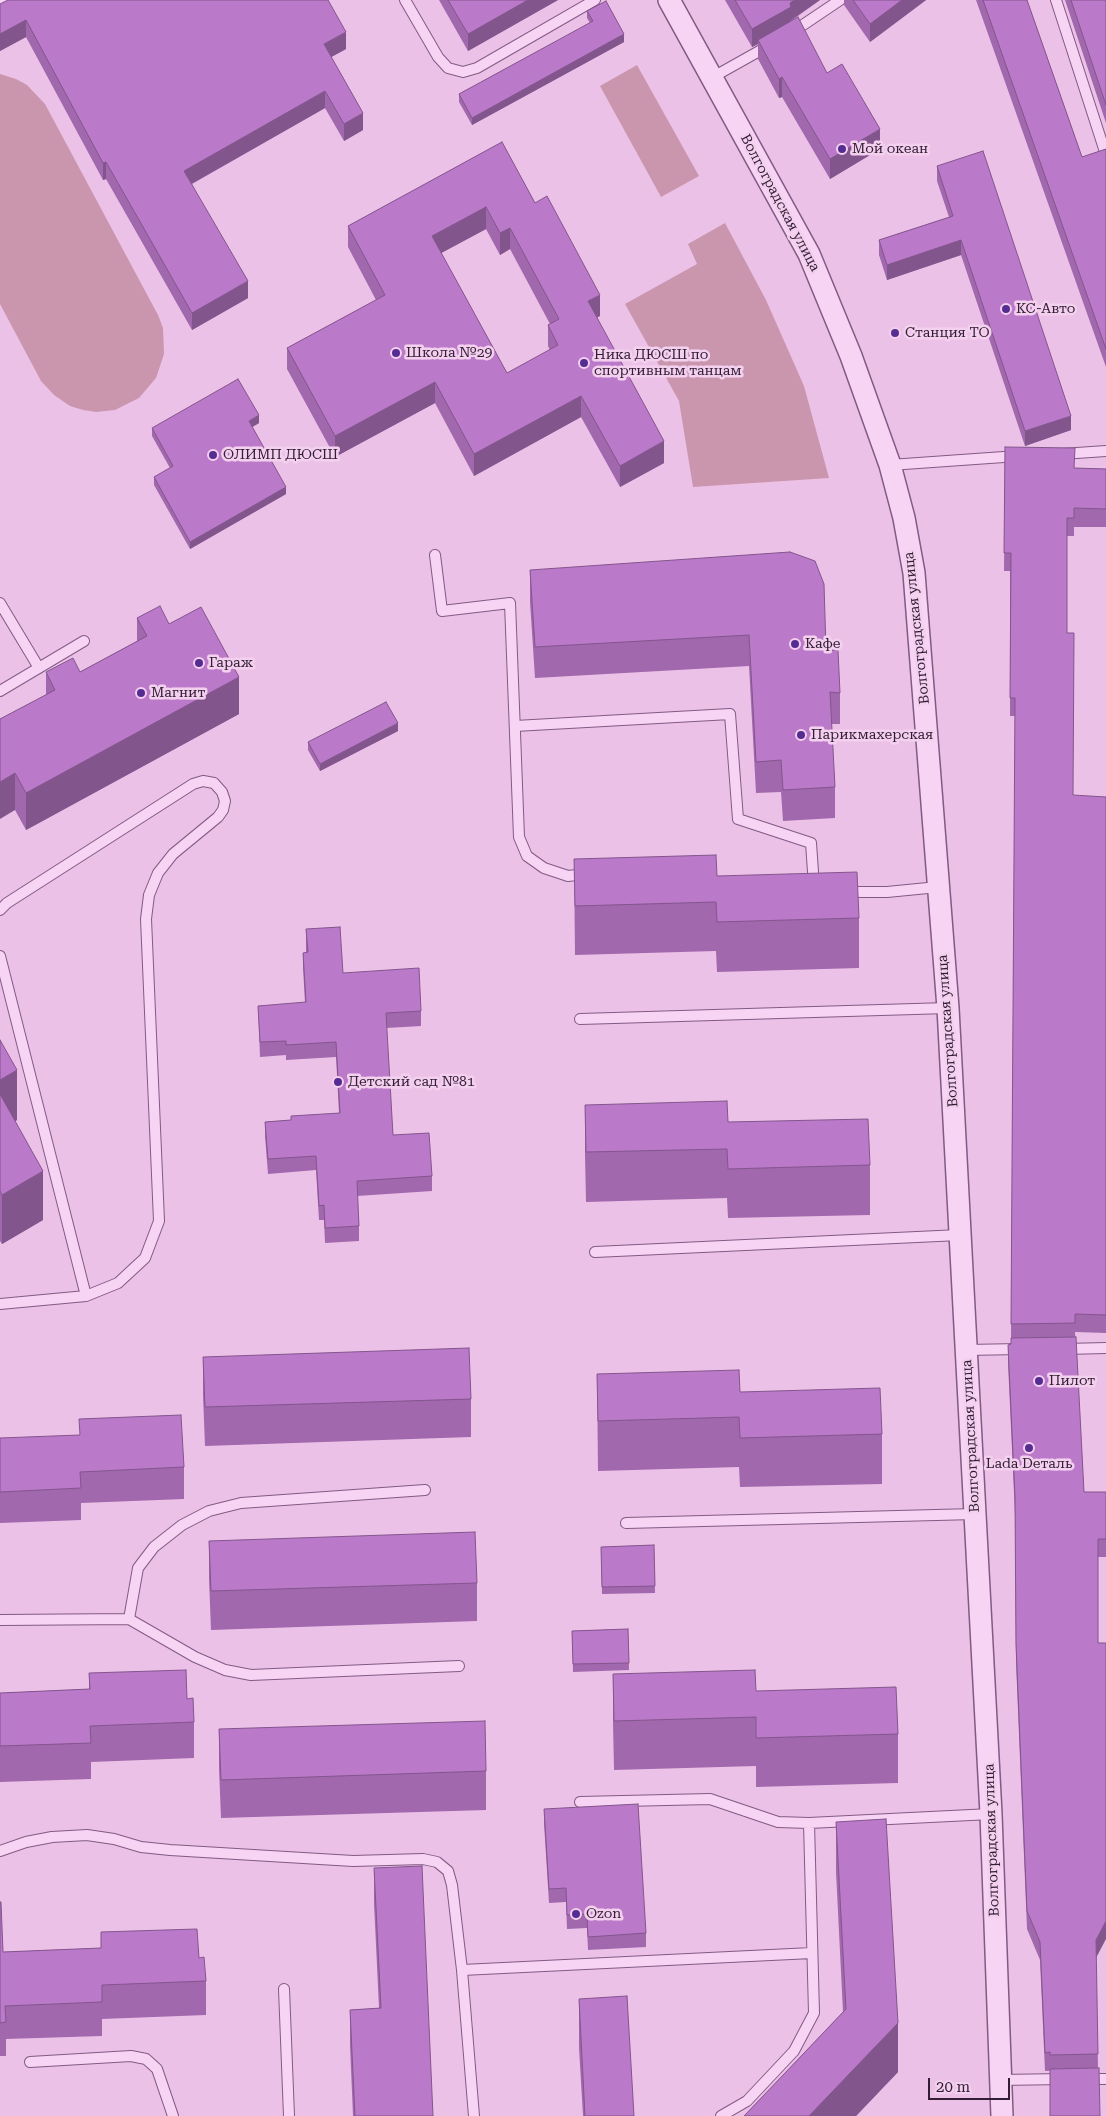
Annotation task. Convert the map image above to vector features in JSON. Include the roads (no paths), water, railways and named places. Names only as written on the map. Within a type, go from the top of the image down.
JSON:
[{"type":"street","name":"Волгоградская улица","points":[[670,0],[809,254],[851,356],[890,465],[904,518],[914,573],[948,1008],[991,1814],[1002,2116]]},
{"type":"lane","points":[[0,4],[8,0]]},
{"type":"lane","points":[[405,0],[438,57],[448,68],[463,72],[477,68],[595,0]]},
{"type":"lane","points":[[713,77],[780,39],[840,0]]},
{"type":"lane","points":[[1056,0],[1106,155]]},
{"type":"lane","points":[[1050,454],[1106,451]]},
{"type":"lane","points":[[890,465],[1032,456]]},
{"type":"lane","points":[[435,555],[442,611],[510,604],[519,837],[528,856],[544,868],[568,876],[597,873]]},
{"type":"lane","points":[[0,603],[39,668]]},
{"type":"lane","points":[[0,690],[84,641]]},
{"type":"lane","points":[[514,726],[730,714],[738,819],[811,843],[819,892],[887,892],[938,887]]},
{"type":"lane","points":[[0,910],[15,898],[193,784],[203,780],[214,784],[222,792],[225,801],[223,810],[218,817],[173,854],[158,873],[149,895],[146,919],[159,1221],[145,1258],[118,1283],[86,1296],[0,1304]]},
{"type":"lane","points":[[0,956],[86,1296]]},
{"type":"lane","points":[[580,1019],[948,1008]]},
{"type":"lane","points":[[595,1252],[960,1235]]},
{"type":"lane","points":[[1057,1349],[1106,1348]]},
{"type":"lane","points":[[966,1350],[1030,1349]]},
{"type":"lane","points":[[129,1619],[138,1568],[154,1547],[182,1525],[209,1511],[241,1503],[425,1490]]},
{"type":"lane","points":[[626,1523],[975,1514]]},
{"type":"lane","points":[[0,1620],[129,1619],[195,1657],[225,1670],[251,1675],[459,1666]]},
{"type":"lane","points":[[580,1802],[710,1799],[778,1822],[809,1823],[991,1814]]},
{"type":"lane","points":[[721,2116],[747,2101],[794,2051],[814,2013],[809,1823]]},
{"type":"lane","points":[[0,1851],[26,1842],[52,1837],[87,1835],[142,1848],[353,1861],[423,1858],[437,1862],[448,1871],[452,1885],[462,1970],[474,2116]]},
{"type":"lane","points":[[462,1970],[812,1953]]},
{"type":"lane","points":[[284,1989],[289,2116]]},
{"type":"lane","points":[[30,2062],[131,2056],[146,2059],[157,2069],[173,2116]]},
{"type":"lane","points":[[1000,2080],[1106,2079]]},
{"type":"place","name":"Мой океан","points":[[842,149]]},
{"type":"place","name":"КС-Авто","points":[[1006,309]]},
{"type":"place","name":"Станция ТО","points":[[895,333]]},
{"type":"place","name":"Школа №29","points":[[396,353]]},
{"type":"place","name":"Ника ДЮСШ по спортивным танцам","points":[[584,363]]},
{"type":"place","name":"ОЛИМП ДЮСШ","points":[[213,455]]},
{"type":"place","name":"Кафе","points":[[795,644]]},
{"type":"place","name":"Гараж","points":[[199,663]]},
{"type":"place","name":"Магнит","points":[[141,693]]},
{"type":"place","name":"Парикмахерская","points":[[801,735]]},
{"type":"place","name":"Детский сад №81","points":[[338,1082]]},
{"type":"place","name":"Пилот","points":[[1039,1381]]},
{"type":"place","name":"Lada Dеталь","points":[[1029,1448]]},
{"type":"place","name":"Ozon","points":[[576,1914]]}]
